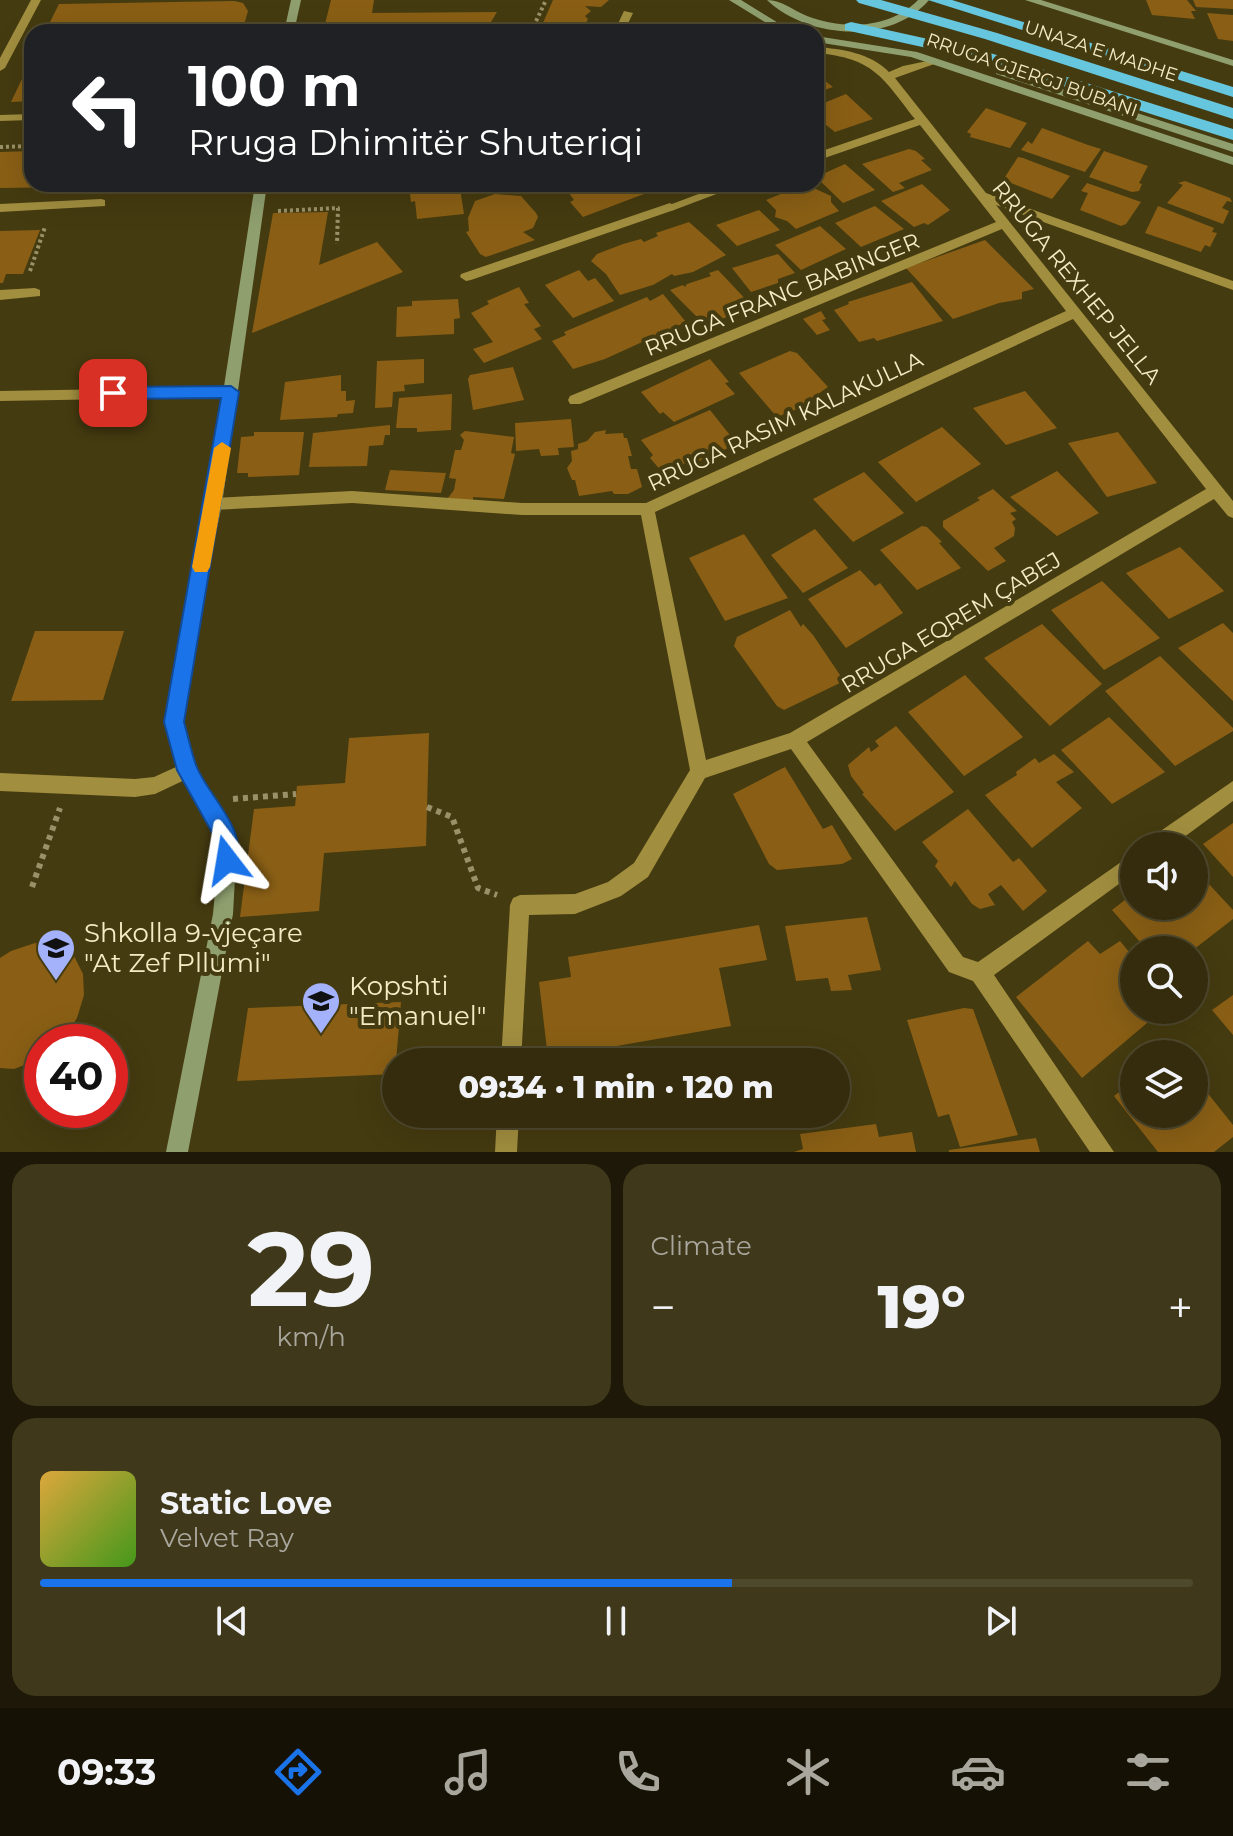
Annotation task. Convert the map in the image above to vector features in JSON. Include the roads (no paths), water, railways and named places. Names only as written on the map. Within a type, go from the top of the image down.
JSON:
[{"type":"highway","name":"UNAZA E MADHE","points":[[864,0],[968,29],[1233,114]]},
{"type":"highway","name":"UNAZA E MADHE","points":[[936,0],[1233,92]]},
{"type":"highway","points":[[990,0],[1233,75]]},
{"type":"highway","points":[[851,27],[981,55],[1233,135]]},
{"type":"main road","points":[[291,24],[296,0]]},
{"type":"main road","points":[[734,0],[774,24]]},
{"type":"main road","points":[[772,1],[808,20],[851,27],[892,22],[914,12],[924,0]]},
{"type":"main road","points":[[1030,0],[1233,63]]},
{"type":"main road","name":"RRUGA GJERGJ BUBANI","points":[[824,40],[892,48],[1233,161]]},
{"type":"main road","points":[[917,41],[947,55],[1233,148]]},
{"type":"main road","points":[[177,1152],[227,878],[225,834],[187,770],[174,722],[214,504],[260,192]]},
{"type":"street","points":[[0,68],[36,0]]},
{"type":"street","points":[[623,24],[628,13]]},
{"type":"street","name":"RRUGA REXHEP JELLA","points":[[824,51],[863,58],[878,66],[888,77],[1233,512]]},
{"type":"street","points":[[888,77],[933,61]]},
{"type":"street","points":[[0,118],[24,117]]},
{"type":"street","points":[[824,154],[921,121]]},
{"type":"street","points":[[466,277],[714,192]]},
{"type":"street","points":[[980,195],[1233,286]]},
{"type":"street","points":[[0,208],[101,203]]},
{"type":"street","name":"RRUGA FRANC BABINGER","points":[[575,400],[1003,224]]},
{"type":"street","points":[[0,295],[28,294]]},
{"type":"street","name":"RRUGA RASIM KALAKULLA","points":[[214,504],[352,497],[522,509],[647,509],[1074,313]]},
{"type":"street","points":[[0,396],[231,392]]},
{"type":"street","name":"RRUGA EQREM ÇABEJ","points":[[699,771],[795,740],[1216,491]]},
{"type":"street","points":[[512,1048],[520,905],[575,904],[614,889],[641,870],[699,771],[647,509]]},
{"type":"street","points":[[795,740],[956,965],[980,973],[1103,1152]]},
{"type":"street","points":[[0,782],[135,788],[155,785],[187,770]]},
{"type":"street","points":[[1175,832],[1233,790]]},
{"type":"street","points":[[980,973],[1120,872]]},
{"type":"street","points":[[506,1152],[507,1128]]},
{"type":"place","name":"Shkolla 9-vjeçare \"At Zef Pllumi\"","points":[[56,982]]},
{"type":"place","name":"Kopshti \"Emanuel\"","points":[[321,1035]]}]
